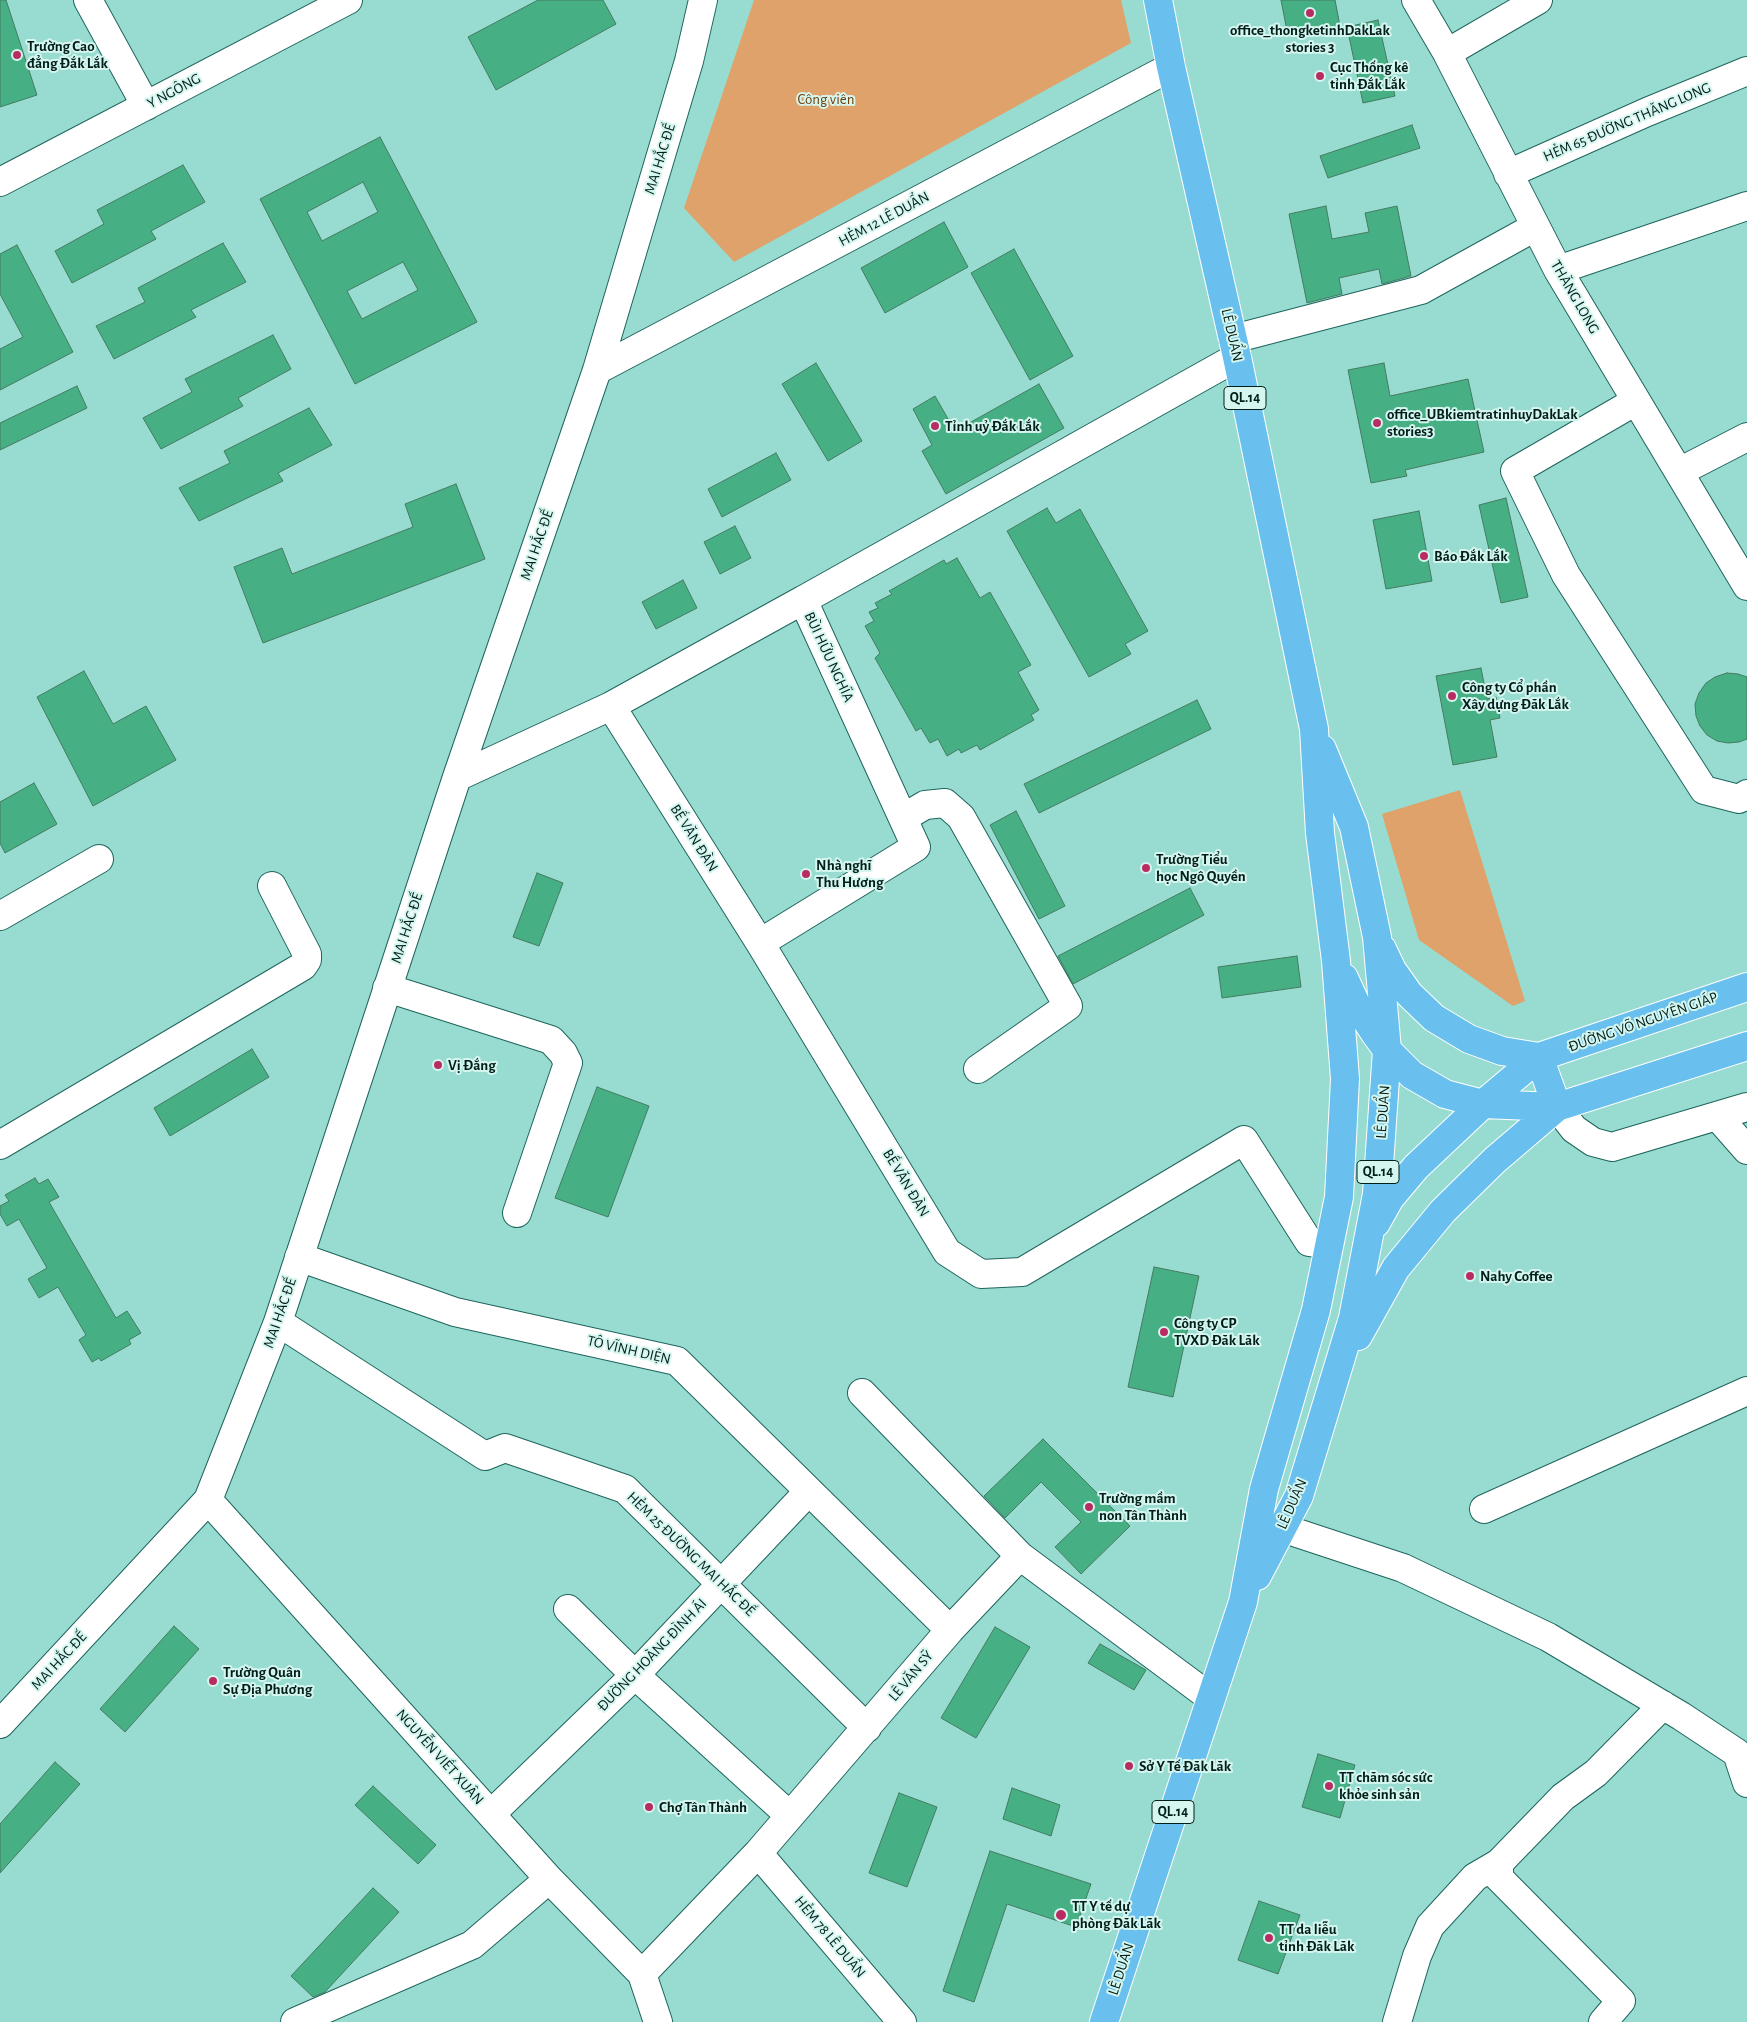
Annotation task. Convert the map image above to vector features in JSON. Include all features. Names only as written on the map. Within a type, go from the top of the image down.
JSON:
[{"type":"main road","name":"LÊ DUẨN","points":[[1104,2022],[1243,1602],[1264,1489],[1316,1310],[1339,1197],[1345,1079],[1336,961],[1320,833],[1314,729],[1235,348],[1171,68],[1158,0]]},
{"type":"main road","name":"LÊ DUẨN","points":[[1243,1602],[1298,1496],[1353,1318],[1377,1194],[1387,1050],[1377,936],[1354,827],[1314,729]]},
{"type":"main road","points":[[1377,936],[1392,970],[1404,988],[1434,1018],[1469,1039],[1502,1051],[1539,1057]]},
{"type":"main road","points":[[1336,961],[1356,1004],[1387,1050],[1412,1075],[1446,1094],[1483,1104],[1557,1107],[1747,1046]]},
{"type":"main road","name":"ĐƯỜNG VÕ NGUYÊN GIÁP","points":[[1539,1057],[1747,987]]},
{"type":"main road","points":[[1316,1310],[1369,1234],[1390,1198],[1416,1167],[1483,1104],[1539,1057]]},
{"type":"main road","points":[[1539,1057],[1557,1107]]},
{"type":"main road","points":[[1335,1376],[1396,1268],[1443,1211],[1495,1160],[1557,1107]]},
{"type":"street","points":[[88,0],[146,106]]},
{"type":"street","name":"Y NGÔNG","points":[[0,182],[348,0]]},
{"type":"street","name":"MAI HẮC ĐẾ","points":[[0,1724],[208,1500],[278,1322],[457,778],[597,370],[689,62],[703,0]]},
{"type":"street","name":"MAI HẮC ĐẾ","points":[[689,62],[716,0]]},
{"type":"street","name":"THĂNG LONG","points":[[1416,0],[1447,53],[1558,270],[1747,586]]},
{"type":"street","points":[[1447,53],[1538,0]]},
{"type":"street","name":"HẺM 12 LÊ DUẨN","points":[[597,370],[1171,68]]},
{"type":"street","name":"HẺM 65 ĐƯỜNG THĂNG LONG","points":[[1508,174],[1646,112],[1747,71]]},
{"type":"street","points":[[1558,270],[1747,206]]},
{"type":"street","points":[[802,600],[1235,348],[1421,290],[1535,227]]},
{"type":"street","points":[[1636,401],[1515,471],[1566,575],[1704,790],[1739,799],[1747,794]]},
{"type":"street","points":[[1679,472],[1747,436]]},
{"type":"street","name":"BÙI HỮU NGHĨA","points":[[457,778],[611,706],[802,600],[916,847],[760,943]]},
{"type":"street","name":"BẾ VĂN ĐÀN","points":[[611,706],[760,943],[948,1252],[980,1274],[1022,1272],[1244,1140],[1309,1242],[1329,1246]]},
{"type":"street","points":[[903,818],[925,805],[945,803],[961,817],[1068,1006],[978,1068]]},
{"type":"street","points":[[0,916],[99,859]]},
{"type":"street","points":[[0,1145],[303,966],[307,954],[272,886]]},
{"type":"street","points":[[387,988],[550,1040],[563,1053],[568,1063],[517,1213]]},
{"type":"street","points":[[1557,1107],[1574,1128],[1593,1142],[1612,1147],[1747,1107]]},
{"type":"street","points":[[1718,1117],[1747,1150]]},
{"type":"street","name":"TÔ VĨNH DIỆN","points":[[299,1256],[455,1312],[677,1361],[950,1630]]},
{"type":"street","name":"HẺM 25 ĐƯỜNG MAI HẮC ĐẾ","points":[[278,1322],[485,1456],[505,1448],[626,1489],[867,1728]]},
{"type":"street","points":[[1484,1509],[1747,1391]]},
{"type":"street","points":[[862,1393],[1020,1556],[1212,1698]]},
{"type":"street","name":"ĐƯỜNG HOÀNG ĐÌNH ÁI","points":[[491,1814],[635,1675],[808,1492]]},
{"type":"street","name":"NGUYỄN VIẾT XUÂN","points":[[208,1500],[549,1879],[642,1974],[658,2022]]},
{"type":"street","points":[[1282,1528],[1404,1568],[1548,1637],[1663,1705],[1739,1743],[1736,1753],[1747,1783]]},
{"type":"street","name":"LÊ VĂN SỸ","points":[[642,1974],[758,1853],[950,1630],[1020,1556]]},
{"type":"street","points":[[568,1609],[635,1675],[789,1815]]},
{"type":"street","points":[[1398,2022],[1417,1956],[1430,1926],[1475,1876],[1499,1863],[1563,1797],[1596,1773],[1663,1705]]},
{"type":"street","name":"HẺM 78 LÊ DUẨN","points":[[758,1853],[902,2022]]},
{"type":"street","points":[[1499,1863],[1499,1878],[1621,2001],[1603,2022]]},
{"type":"street","points":[[295,2022],[472,1946],[549,1879]]},
{"type":"green space","name":"Công viên","points":[[754,0],[1121,0],[1131,43],[734,262],[684,208]]},
{"type":"green space","points":[[1460,790],[1525,1001],[1513,1006],[1419,940],[1382,814]]},
{"type":"building","points":[[0,0],[6,0],[37,95],[0,107]]},
{"type":"building","points":[[538,0],[603,0],[616,24],[496,90],[468,37]]},
{"type":"building","name":"office_thongketinhDakLak stories 3","points":[[1281,0],[1335,0],[1340,26],[1288,36]]},
{"type":"building","points":[[1378,20],[1395,96],[1363,103],[1347,27]]},
{"type":"building","points":[[1412,125],[1420,148],[1328,178],[1320,156]]},
{"type":"building","points":[[380,137],[477,322],[355,384],[260,199]],"holes":[[[363,182],[378,212],[322,241],[307,212]],[[403,262],[418,290],[362,319],[347,291]]]},
{"type":"building","points":[[183,165],[205,202],[151,231],[156,239],[72,283],[55,251],[104,224],[97,210]]},
{"type":"building","points":[[1326,206],[1332,239],[1369,232],[1365,213],[1397,206],[1411,276],[1382,284],[1379,269],[1339,278],[1342,294],[1307,303],[1289,214]]},
{"type":"building","points":[[944,222],[968,267],[885,313],[861,268]]},
{"type":"building","points":[[223,243],[246,282],[191,310],[196,317],[114,359],[96,326],[145,302],[138,288]]},
{"type":"building","points":[[17,245],[73,352],[0,390],[0,349],[23,337],[0,294],[0,254]]},
{"type":"building","points":[[1014,249],[1073,356],[1030,380],[971,273]]},
{"type":"building","points":[[273,335],[291,369],[238,398],[243,406],[161,449],[143,418],[192,392],[185,379]]},
{"type":"building","points":[[816,363],[862,441],[828,461],[782,384]]},
{"type":"building","points":[[1384,363],[1390,396],[1468,379],[1484,452],[1405,470],[1407,476],[1371,483],[1348,370]]},
{"type":"building","points":[[1039,384],[1064,428],[946,494],[922,451],[932,445],[913,409],[935,396],[955,431]]},
{"type":"building","points":[[77,386],[87,408],[0,450],[0,423]]},
{"type":"building","points":[[309,408],[332,445],[278,473],[283,481],[199,521],[179,488],[230,463],[224,451]]},
{"type":"building","points":[[776,453],[791,480],[722,517],[708,489]]},
{"type":"building","points":[[456,484],[485,559],[263,643],[234,567],[282,548],[292,574],[413,527],[405,504]]},
{"type":"building","points":[[1506,498],[1528,597],[1501,603],[1479,505]]},
{"type":"building","points":[[1047,508],[1056,523],[1080,509],[1148,631],[1125,644],[1131,654],[1089,677],[1007,531]]},
{"type":"building","points":[[1419,511],[1432,581],[1386,589],[1373,520]]},
{"type":"building","points":[[735,526],[751,558],[720,574],[704,542]]},
{"type":"building","points":[[957,558],[980,598],[990,592],[1031,665],[1018,672],[1039,710],[1031,715],[1034,720],[980,750],[977,745],[961,753],[959,749],[947,756],[938,739],[930,743],[921,728],[916,731],[875,658],[880,653],[865,626],[874,621],[869,612],[878,608],[875,603],[892,594],[889,591],[944,560],[946,564]]},
{"type":"building","points":[[683,580],[697,608],[656,629],[642,602]]},
{"type":"building","points":[[1481,668],[1487,699],[1496,697],[1500,718],[1490,720],[1497,757],[1453,765],[1436,676]]},
{"type":"building","points":[[84,671],[113,724],[146,706],[176,760],[93,806],[37,697]]},
{"type":"building","points":[[1727,673],[1747,677],[1747,739],[1739,742],[1717,741],[1707,735],[1700,726],[1696,716],[1695,704],[1699,693],[1706,683],[1715,677]]},
{"type":"building","points":[[1197,700],[1211,729],[1039,813],[1024,784]]},
{"type":"building","points":[[34,783],[57,824],[5,853],[0,843],[0,802]]},
{"type":"building","points":[[1016,811],[1065,906],[1039,919],[990,825]]},
{"type":"building","points":[[537,873],[563,883],[539,946],[513,937]]},
{"type":"building","points":[[1190,888],[1204,915],[1073,984],[1058,956]]},
{"type":"building","points":[[1297,956],[1301,987],[1222,998],[1218,967]]},
{"type":"building","points":[[252,1049],[269,1077],[170,1136],[154,1108]]},
{"type":"building","points":[[597,1087],[649,1106],[608,1217],[555,1198]]},
{"type":"building","points":[[35,1178],[39,1184],[48,1179],[59,1197],[49,1202],[116,1318],[127,1311],[141,1333],[129,1340],[131,1344],[101,1361],[99,1358],[92,1362],[79,1340],[86,1335],[58,1287],[39,1298],[28,1279],[47,1268],[19,1219],[7,1226],[0,1214],[0,1206],[9,1201],[5,1195]]},
{"type":"building","name":"Công ty CP TVXD Đăk Lăk","points":[[1154,1267],[1199,1276],[1173,1397],[1128,1387]]},
{"type":"building","name":"Trường mầm non Tân Thành","points":[[1043,1439],[1130,1526],[1081,1574],[1055,1547],[1081,1522],[1041,1482],[1005,1518],[984,1496]]},
{"type":"building","points":[[174,1626],[199,1649],[125,1732],[100,1709]]},
{"type":"building","points":[[995,1627],[1030,1647],[976,1738],[941,1718]]},
{"type":"building","points":[[1100,1644],[1146,1670],[1134,1690],[1088,1663]]},
{"type":"building","name":"TT chăm sóc sức khỏe sinh sản","points":[[1318,1754],[1355,1765],[1340,1818],[1302,1807]]},
{"type":"building","points":[[55,1762],[80,1784],[0,1873],[0,1824]]},
{"type":"building","points":[[373,1786],[436,1845],[418,1864],[355,1805]]},
{"type":"building","points":[[1012,1788],[1060,1805],[1051,1836],[1003,1819]]},
{"type":"building","points":[[899,1793],[937,1807],[907,1887],[869,1873]]},
{"type":"building","name":"TT Y tế dự phòng Đăk Lăk","points":[[990,1851],[1091,1884],[1076,1927],[1007,1904],[974,2002],[943,1991]]},
{"type":"building","points":[[373,1888],[399,1912],[325,1992],[313,1997],[291,1976]]},
{"type":"building","name":"TT da liễu tỉnh Đăk Lăk","points":[[1259,1901],[1300,1915],[1278,1974],[1238,1960]]},
{"type":"place","name":"office_thongketinhDakLak stories 3","points":[[1310,13]]},
{"type":"place","name":"Trường Cao đẳng Đắk Lắk","points":[[17,55]]},
{"type":"place","name":"Cục Thống kê tỉnh Đắk Lắk","points":[[1320,76]]},
{"type":"place","name":"office_UBkiemtratinhuyDakLak stories3","points":[[1377,423]]},
{"type":"place","name":"Tỉnh uỷ Đắk Lắk","points":[[935,426]]},
{"type":"place","name":"Báo Đắk Lắk","points":[[1424,556]]},
{"type":"place","name":"Công ty Cổ phần Xây dựng Đăk Lắk","points":[[1452,696]]},
{"type":"place","name":"Trường Tiểu học Ngô Quyền","points":[[1146,868]]},
{"type":"place","name":"Nhà nghĩ Thu Hương","points":[[806,874]]},
{"type":"place","name":"Vị Đắng","points":[[438,1065]]},
{"type":"place","name":"Nahy Coffee","points":[[1470,1276]]},
{"type":"place","name":"Công ty CP TVXD Đăk Lăk","points":[[1164,1332]]},
{"type":"place","name":"Trường mầm non Tân Thành","points":[[1089,1507]]},
{"type":"place","name":"Trường Quân Sự Địa Phương","points":[[213,1681]]},
{"type":"place","name":"Sở Y Tế Đăk Lăk","points":[[1129,1766]]},
{"type":"place","name":"TT chăm sóc sức khỏe sinh sản","points":[[1329,1786]]},
{"type":"place","name":"Chợ Tân Thành","points":[[649,1807]]},
{"type":"place","name":"TT Y tế dự phòng Đăk Lăk","points":[[1061,1915]]},
{"type":"place","name":"TT da liễu tỉnh Đăk Lăk","points":[[1269,1938]]}]
